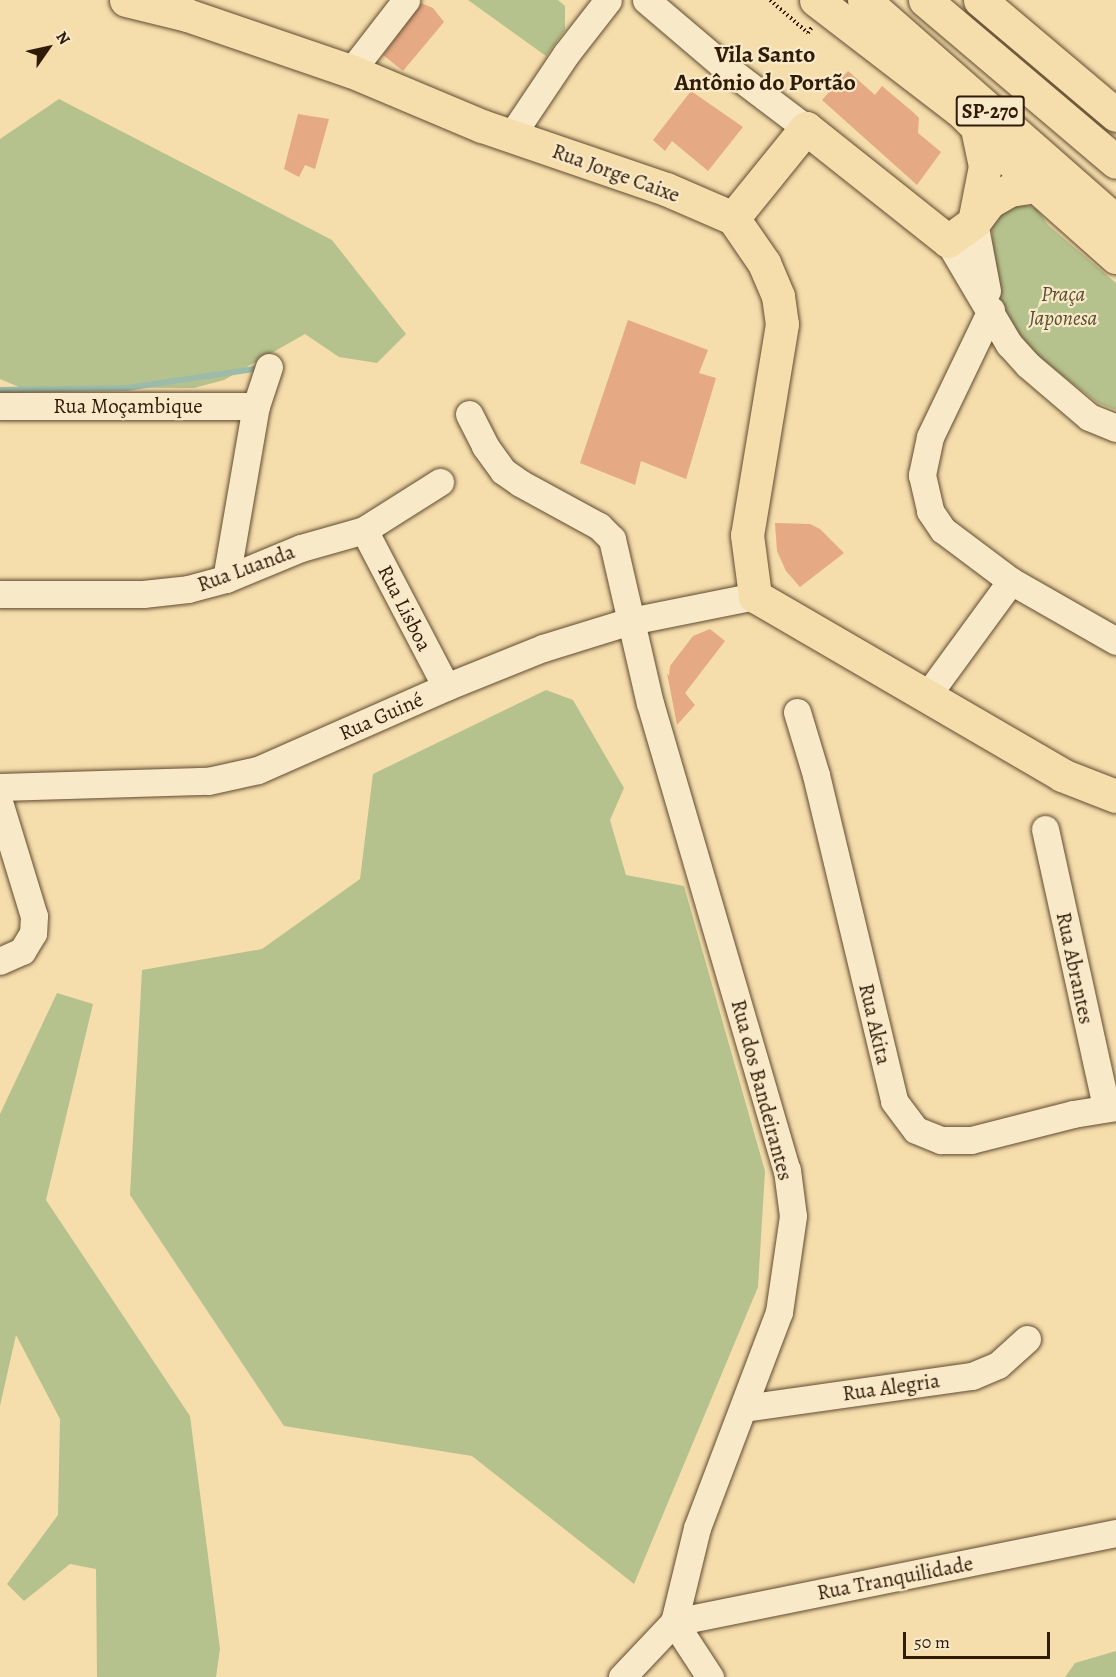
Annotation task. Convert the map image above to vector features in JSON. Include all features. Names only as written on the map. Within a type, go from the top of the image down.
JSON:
[{"type":"main road","name":"Rua Jorge Caixe","points":[[126,0],[191,7],[351,71],[383,87],[511,136],[666,189],[733,218]]},
{"type":"main road","points":[[816,0],[977,127],[1036,186],[1116,257]]},
{"type":"main road","name":"SP-270","points":[[864,0],[1116,221]]},
{"type":"main road","name":"SP-270","points":[[925,0],[1116,162]]},
{"type":"main road","points":[[980,0],[1116,115]]},
{"type":"main road","points":[[961,232],[985,166],[977,127]]},
{"type":"main road","points":[[961,232],[806,128],[733,218],[764,263],[778,296],[782,324],[747,535],[755,596],[1062,775],[1116,796]]},
{"type":"main road","points":[[961,232],[989,202],[1010,190],[1036,186]]},
{"type":"street","points":[[351,71],[406,0]]},
{"type":"street","points":[[646,0],[720,63],[806,128]]},
{"type":"street","points":[[511,136],[593,5]]},
{"type":"street","points":[[961,232],[991,310],[1009,344],[1028,365],[1089,417],[1116,429]]},
{"type":"street","points":[[991,310],[930,437],[922,475],[930,511],[943,530],[1011,581],[1116,640]]},
{"type":"street","points":[[226,579],[256,406],[268,367]]},
{"type":"street","name":"Rua Moçambique","points":[[0,406],[256,406]]},
{"type":"street","name":"Rua dos Bandeirantes","points":[[469,414],[485,446],[503,471],[608,533],[612,539],[650,702],[787,1170],[793,1216],[779,1312],[697,1528],[674,1622],[622,1677]]},
{"type":"street","name":"Rua Luanda","points":[[0,594],[143,594],[188,589],[226,579],[301,548],[364,530],[440,482]]},
{"type":"street","name":"Rua Lisboa","points":[[364,530],[446,687]]},
{"type":"street","points":[[926,697],[1011,581]]},
{"type":"street","name":"Rua Guiné","points":[[0,787],[208,781],[258,770],[446,687],[543,648],[630,621],[755,596]]},
{"type":"street","name":"Rua Akita","points":[[797,712],[816,775],[894,1101],[916,1130],[941,1140],[971,1140],[1111,1107]]},
{"type":"street","points":[[0,805],[34,916],[33,933],[22,951],[0,961]]},
{"type":"street","name":"Rua Abrantes","points":[[1045,829],[1111,1107]]},
{"type":"street","name":"Rua Alegria","points":[[744,1408],[972,1376],[998,1365],[1027,1339]]},
{"type":"street","name":"Rua Tranquilidade","points":[[674,1622],[1116,1533]]},
{"type":"street","points":[[674,1622],[710,1677]]},
{"type":"green space","points":[[468,0],[558,0],[565,6],[565,30],[546,56]]},
{"type":"green space","points":[[59,99],[332,240],[406,334],[377,363],[339,357],[305,334],[224,380],[194,388],[19,387],[0,379],[0,139]]},
{"type":"green space","name":"Praça Japonesa","points":[[1015,201],[1037,209],[1048,225],[1116,283],[1116,410],[1098,403],[1027,348],[1004,314],[993,273],[992,226],[999,210]]},
{"type":"green space","points":[[546,690],[573,700],[624,788],[610,820],[626,875],[684,886],[765,1171],[758,1287],[634,1584],[472,1456],[284,1426],[130,1195],[142,970],[262,949],[360,879],[373,774]]},
{"type":"green space","points":[[57,993],[93,1004],[46,1200],[190,1416],[220,1649],[216,1677],[97,1677],[96,1569],[70,1564],[24,1601],[7,1584],[58,1515],[60,1419],[16,1335],[0,1406],[0,1114]]},
{"type":"green space","points":[[1116,1651],[1116,1677],[1065,1677],[1075,1663]]},
{"type":"building","points":[[421,3],[433,8],[444,22],[403,71],[383,55]]},
{"type":"building","points":[[848,71],[875,95],[882,86],[913,112],[919,118],[918,133],[941,152],[917,185],[822,100]]},
{"type":"building","points":[[691,91],[743,127],[708,171],[672,141],[665,151],[653,140]]},
{"type":"building","points":[[298,114],[329,119],[315,169],[305,165],[299,177],[284,169]]},
{"type":"building","points":[[628,320],[708,350],[699,373],[716,378],[686,479],[641,461],[635,485],[580,463]]},
{"type":"building","points":[[775,523],[810,524],[820,529],[844,553],[800,587],[786,571],[777,551]]},
{"type":"building","points":[[710,629],[725,641],[685,693],[695,705],[677,725],[667,673],[669,676],[670,666],[693,636]]},
{"type":"waterway","points":[[0,390],[126,388],[262,368]]},
{"type":"district","name":"Vila Santo Antônio do Portão","points":[[765,69]]}]
